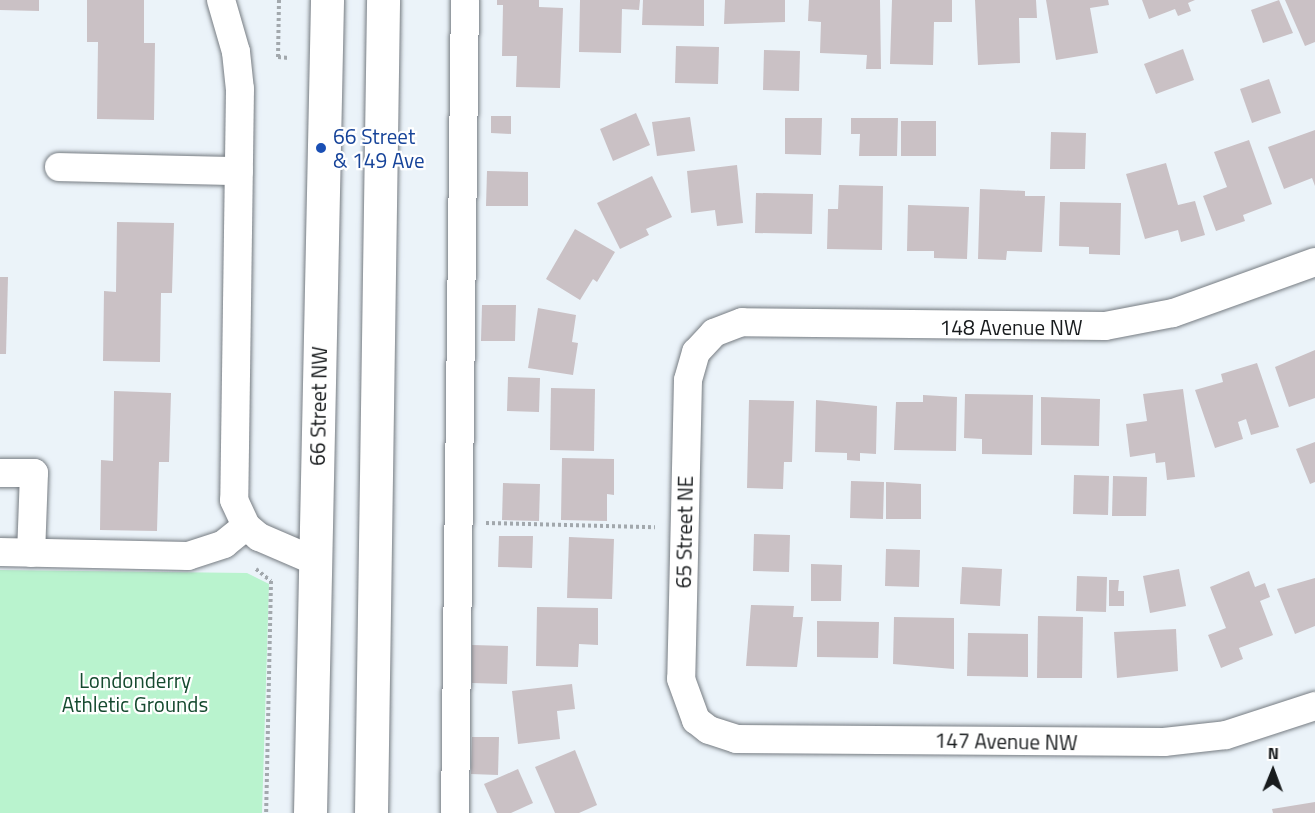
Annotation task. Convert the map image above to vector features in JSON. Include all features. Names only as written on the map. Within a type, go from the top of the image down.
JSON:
[{"type":"main road","name":"66 Street NW","points":[[310,813],[327,0]]},
{"type":"main road","points":[[371,813],[383,0]]},
{"type":"street","points":[[221,0],[239,68],[232,483],[238,514],[246,526],[259,537],[315,561]]},
{"type":"street","points":[[455,813],[465,0]]},
{"type":"street","points":[[59,167],[239,171]]},
{"type":"street","name":"148 Avenue NW","points":[[702,343],[728,326],[742,322],[1074,329],[1116,325],[1173,313],[1315,262]]},
{"type":"street","name":"65 Street NE","points":[[696,720],[681,679],[688,380],[702,343]]},
{"type":"street","points":[[0,473],[34,474],[31,553]]},
{"type":"street","points":[[0,552],[188,556],[224,544],[246,526]]},
{"type":"street","name":"147 Avenue NW","points":[[696,720],[709,730],[736,739],[1164,742],[1226,735],[1315,706]]},
{"type":"path","points":[[279,0],[278,57],[289,58]]},
{"type":"path","points":[[459,522],[684,528]]},
{"type":"green space","name":"Londonderry Athletic Grounds","points":[[0,570],[247,573],[269,584],[262,813],[0,813]]},
{"type":"building","points":[[0,0],[39,0],[39,11],[0,10]]},
{"type":"building","points":[[87,0],[144,0],[144,43],[155,43],[154,120],[97,119],[98,42],[87,42]]},
{"type":"building","points":[[497,0],[539,0],[539,7],[563,8],[560,88],[516,87],[517,56],[502,56],[503,5],[497,5]]},
{"type":"building","points":[[580,0],[640,0],[639,10],[622,9],[621,53],[579,52]]},
{"type":"building","points":[[643,0],[704,0],[704,26],[642,25]]},
{"type":"building","points":[[725,0],[785,0],[785,22],[724,24]]},
{"type":"building","points":[[809,0],[880,0],[881,69],[866,69],[867,55],[820,53],[821,22],[808,21]]},
{"type":"building","points":[[892,0],[952,0],[952,22],[934,22],[933,65],[890,64]]},
{"type":"building","points":[[975,0],[1036,0],[1037,18],[1019,18],[1020,63],[978,65]]},
{"type":"building","points":[[1046,0],[1108,0],[1109,5],[1090,8],[1098,53],[1056,60]]},
{"type":"building","points":[[1142,0],[1195,0],[1188,3],[1191,11],[1178,16],[1175,9],[1149,19]]},
{"type":"building","points":[[1279,0],[1293,33],[1263,43],[1251,10]]},
{"type":"building","points":[[1285,0],[1315,0],[1315,42],[1305,46]]},
{"type":"building","points":[[676,46],[719,47],[718,84],[675,83]]},
{"type":"building","points":[[1183,49],[1194,80],[1156,94],[1144,64]]},
{"type":"building","points":[[764,50],[800,51],[799,91],[763,90]]},
{"type":"building","points":[[1269,79],[1281,113],[1252,123],[1240,89]]},
{"type":"building","points":[[636,113],[650,145],[613,161],[600,129]]},
{"type":"building","points":[[491,116],[511,116],[511,134],[491,133]]},
{"type":"building","points":[[690,117],[695,151],[657,156],[652,122]]},
{"type":"building","points":[[785,118],[822,118],[821,155],[785,154]]},
{"type":"building","points":[[851,118],[898,118],[897,156],[859,156],[860,134],[851,134]]},
{"type":"building","points":[[901,121],[936,121],[936,156],[901,156]]},
{"type":"building","points":[[1315,130],[1315,186],[1312,178],[1284,189],[1268,147]]},
{"type":"building","points":[[1051,132],[1086,133],[1085,169],[1050,169]]},
{"type":"building","points":[[1249,140],[1272,204],[1243,215],[1245,221],[1216,231],[1203,196],[1227,187],[1214,152]]},
{"type":"building","points":[[1166,163],[1178,205],[1195,201],[1205,235],[1181,242],[1178,230],[1145,239],[1126,174]]},
{"type":"building","points":[[737,165],[743,223],[717,226],[715,210],[691,213],[687,171]]},
{"type":"building","points":[[487,171],[528,172],[528,206],[486,206]]},
{"type":"building","points":[[652,176],[672,217],[646,229],[649,235],[620,249],[597,203]]},
{"type":"building","points":[[839,185],[883,186],[882,250],[827,249],[828,209],[838,209]]},
{"type":"building","points":[[980,189],[1025,191],[1025,196],[1045,196],[1042,252],[1007,251],[1006,260],[978,259]]},
{"type":"building","points":[[756,193],[813,194],[812,234],[755,233]]},
{"type":"building","points":[[1060,202],[1121,203],[1120,255],[1089,254],[1089,247],[1059,246]]},
{"type":"building","points":[[908,205],[969,207],[967,259],[934,258],[934,251],[907,251]]},
{"type":"building","points":[[117,222],[174,223],[172,293],[161,293],[160,362],[103,361],[104,291],[116,292]]},
{"type":"building","points":[[575,229],[615,252],[597,282],[593,279],[580,300],[546,279]]},
{"type":"building","points":[[0,277],[8,277],[6,354],[0,354]]},
{"type":"building","points":[[482,305],[516,305],[515,341],[481,341]]},
{"type":"building","points":[[538,308],[576,315],[572,342],[578,343],[573,375],[528,368]]},
{"type":"building","points":[[1315,350],[1315,398],[1289,407],[1275,367]]},
{"type":"building","points":[[1257,363],[1279,427],[1251,435],[1246,419],[1238,422],[1243,439],[1215,448],[1195,390],[1223,382],[1221,374]]},
{"type":"building","points":[[508,377],[540,378],[539,412],[507,411]]},
{"type":"building","points":[[551,388],[595,389],[594,451],[550,450]]},
{"type":"building","points":[[1183,389],[1195,477],[1167,480],[1165,462],[1156,463],[1155,453],[1130,457],[1126,424],[1147,421],[1143,394]]},
{"type":"building","points":[[114,391],[171,393],[169,462],[159,462],[157,531],[100,530],[101,460],[113,461]]},
{"type":"building","points":[[965,394],[1033,395],[1032,455],[982,454],[982,439],[964,438]]},
{"type":"building","points":[[923,395],[957,397],[956,451],[894,450],[896,402],[923,402]]},
{"type":"building","points":[[1041,397],[1100,399],[1099,446],[1041,445]]},
{"type":"building","points":[[749,400],[794,401],[792,462],[784,462],[783,489],[747,488]]},
{"type":"building","points":[[816,400],[877,406],[876,454],[860,453],[860,461],[847,460],[847,453],[815,452]]},
{"type":"building","points":[[1315,442],[1315,482],[1310,484],[1296,449]]},
{"type":"building","points":[[562,458],[614,459],[614,495],[607,494],[607,521],[561,520]]},
{"type":"building","points":[[1074,475],[1109,476],[1108,515],[1073,514]]},
{"type":"building","points":[[1113,476],[1147,477],[1146,516],[1112,516]]},
{"type":"building","points":[[851,481],[884,482],[883,519],[850,518]]},
{"type":"building","points":[[886,482],[921,484],[921,519],[886,519]]},
{"type":"building","points":[[503,483],[540,484],[539,521],[502,520]]},
{"type":"building","points":[[754,534],[790,535],[789,572],[753,571]]},
{"type":"building","points":[[499,536],[533,536],[532,568],[498,567]]},
{"type":"building","points":[[569,537],[614,539],[612,599],[567,598]]},
{"type":"building","points":[[886,549],[920,550],[919,587],[885,586]]},
{"type":"building","points":[[811,564],[842,565],[841,601],[811,601]]},
{"type":"building","points":[[962,567],[1002,569],[1000,606],[960,604]]},
{"type":"building","points":[[1179,569],[1186,606],[1150,613],[1143,576]]},
{"type":"building","points":[[1249,571],[1255,587],[1265,583],[1270,597],[1260,601],[1273,635],[1239,648],[1243,659],[1221,668],[1208,635],[1226,628],[1210,587]]},
{"type":"building","points":[[1077,576],[1107,577],[1106,612],[1076,611]]},
{"type":"building","points":[[1315,578],[1315,626],[1295,634],[1277,589]]},
{"type":"building","points":[[1109,580],[1119,580],[1118,591],[1124,591],[1124,606],[1109,606]]},
{"type":"building","points":[[751,605],[794,606],[793,617],[803,617],[797,667],[746,666]]},
{"type":"building","points":[[537,607],[598,608],[598,645],[579,644],[578,667],[536,666]]},
{"type":"building","points":[[1038,616],[1083,617],[1082,678],[1037,678]]},
{"type":"building","points":[[894,617],[954,618],[954,669],[893,664]]},
{"type":"building","points":[[817,621],[879,622],[878,658],[817,657]]},
{"type":"building","points":[[1176,629],[1178,671],[1117,678],[1114,632]]},
{"type":"building","points":[[968,633],[1028,634],[1028,677],[967,676]]},
{"type":"building","points":[[472,645],[508,646],[507,684],[472,683]]},
{"type":"building","points":[[572,684],[575,709],[557,711],[560,739],[518,744],[512,691]]},
{"type":"building","points":[[472,737],[499,737],[498,775],[471,774]]},
{"type":"building","points":[[575,750],[597,805],[579,813],[555,813],[535,767]]},
{"type":"building","points":[[518,769],[533,803],[511,813],[497,813],[484,784]]},
{"type":"building","points":[[1315,802],[1315,813],[1273,813],[1272,809]]},
{"type":"place","name":"66 Street & 149 Ave","points":[[321,148]]}]
